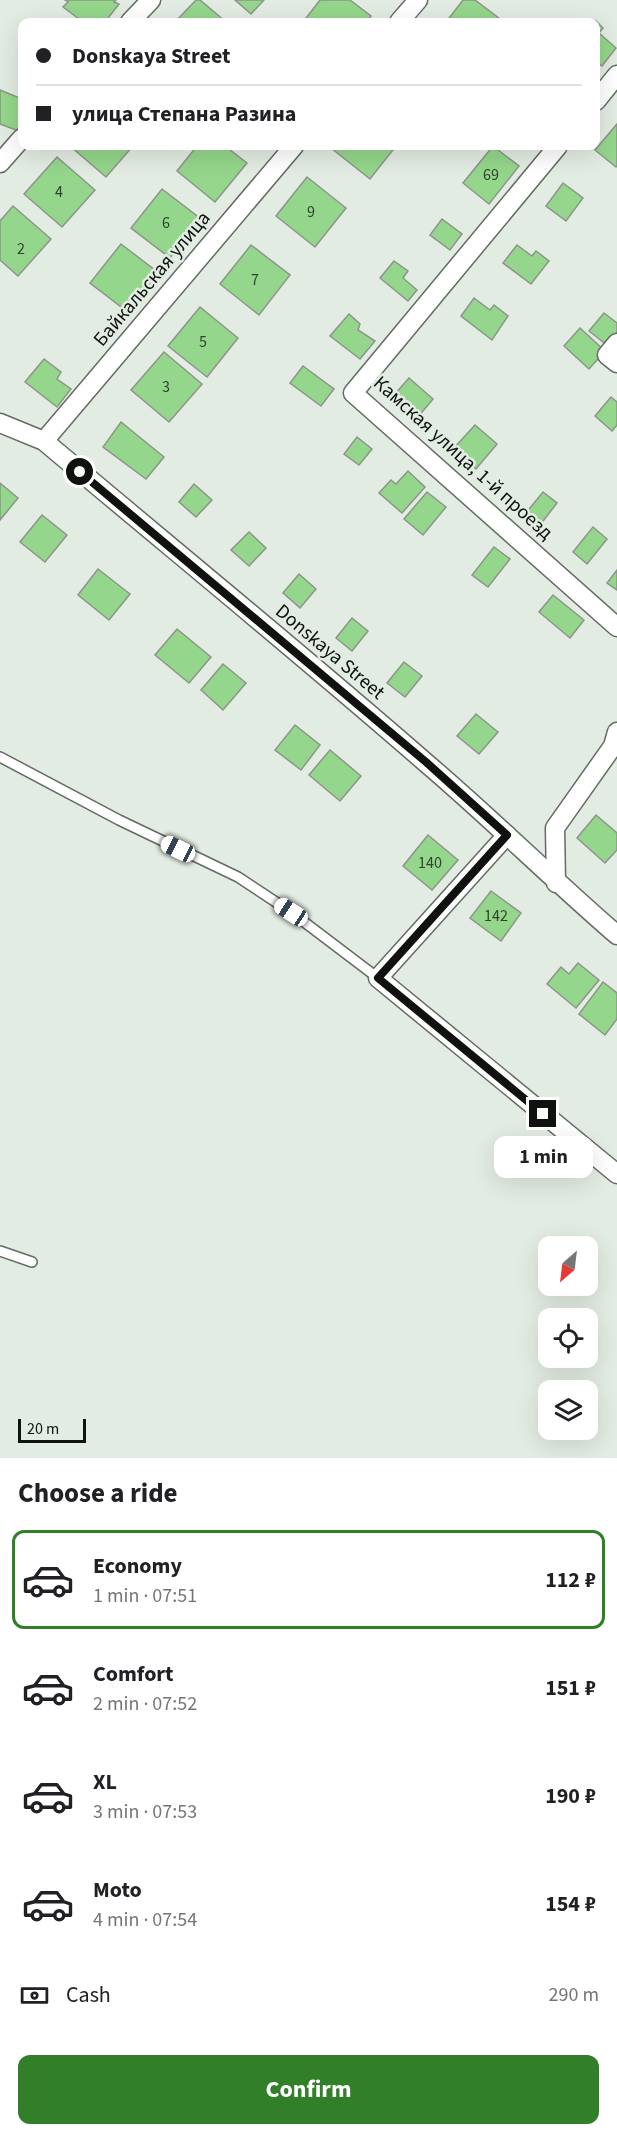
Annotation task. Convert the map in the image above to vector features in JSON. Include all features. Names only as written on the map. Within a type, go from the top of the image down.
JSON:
[{"type":"street","points":[[134,18],[151,0]]},
{"type":"street","points":[[402,18],[418,0]]},
{"type":"street","points":[[600,95],[617,75]]},
{"type":"street","points":[[0,163],[18,143]]},
{"type":"street","name":"Байкальская улица","points":[[44,441],[291,150]]},
{"type":"street","name":"Камская улица, 1-й проезд","points":[[555,150],[353,393],[617,627]]},
{"type":"street","points":[[617,343],[607,355],[617,363]]},
{"type":"street","points":[[0,410],[22,432]]},
{"type":"street","name":"Donskaya Street","points":[[0,423],[44,441],[426,762],[556,883],[617,935]]},
{"type":"street","points":[[556,883],[555,828],[613,746],[617,732]]},
{"type":"street","points":[[507,835],[378,978],[617,1174]]},
{"type":"lane","points":[[0,758],[119,820],[238,877],[291,912],[378,978]]},
{"type":"lane","points":[[0,1251],[32,1262]]},
{"type":"building","points":[[65,0],[116,0],[114,2],[119,4],[108,18],[78,18],[63,7],[68,2]]},
{"type":"building","points":[[196,0],[200,0],[221,18],[179,18]]},
{"type":"building","points":[[235,0],[264,0],[251,14]]},
{"type":"building","points":[[320,0],[350,0],[371,16],[369,18],[306,18]]},
{"type":"building","points":[[463,0],[475,0],[499,18],[449,18]]},
{"type":"building","points":[[600,34],[616,48],[602,66],[600,65]]},
{"type":"building","points":[[0,90],[18,97],[18,131],[0,124]]},
{"type":"building","points":[[617,124],[616,167],[595,150],[600,150],[600,144]]},
{"type":"building","points":[[75,150],[130,150],[106,177]]},
{"type":"building","points":[[194,150],[230,150],[247,163],[215,202],[177,171]]},
{"type":"building","points":[[334,150],[393,150],[370,179]]},
{"type":"building","points":[[490,150],[498,150],[519,166],[489,204],[463,183]]},
{"type":"building","points":[[57,157],[95,190],[62,227],[24,194]]},
{"type":"building","points":[[307,177],[346,208],[315,247],[276,216]]},
{"type":"building","points":[[563,183],[583,198],[566,221],[546,206]]},
{"type":"building","points":[[162,189],[201,219],[170,258],[131,228]]},
{"type":"building","points":[[13,206],[51,239],[18,276],[0,260],[0,221]]},
{"type":"building","points":[[442,219],[462,234],[450,250],[430,235]]},
{"type":"building","points":[[121,244],[160,274],[129,313],[90,283]]},
{"type":"building","points":[[251,245],[290,275],[259,315],[220,284]]},
{"type":"building","points":[[517,245],[532,256],[536,251],[549,261],[531,284],[503,263]]},
{"type":"building","points":[[394,261],[408,271],[403,278],[417,290],[408,301],[380,278]]},
{"type":"building","points":[[474,298],[490,310],[494,305],[508,316],[492,340],[461,316]]},
{"type":"building","points":[[200,307],[238,338],[207,377],[168,346]]},
{"type":"building","points":[[604,313],[617,323],[617,335],[608,346],[589,331]]},
{"type":"building","points":[[349,314],[360,324],[358,330],[375,341],[360,359],[330,336]]},
{"type":"building","points":[[580,328],[605,351],[589,369],[564,346]]},
{"type":"building","points":[[164,352],[202,384],[169,422],[131,390]]},
{"type":"building","points":[[44,359],[61,372],[57,379],[71,389],[57,407],[25,382]]},
{"type":"building","points":[[303,366],[334,389],[321,406],[290,383]]},
{"type":"building","points":[[409,378],[433,399],[418,417],[394,395]]},
{"type":"building","points":[[611,397],[617,402],[617,425],[612,431],[595,416]]},
{"type":"building","points":[[121,422],[164,457],[146,479],[103,447]]},
{"type":"building","points":[[475,425],[497,444],[476,469],[453,449]]},
{"type":"building","points":[[357,437],[372,449],[359,465],[344,454]]},
{"type":"building","points":[[408,471],[425,487],[402,513],[379,493],[391,480],[396,484]]},
{"type":"building","points":[[0,483],[18,498],[0,520]]},
{"type":"building","points":[[194,484],[212,500],[196,517],[179,502]]},
{"type":"building","points":[[427,492],[446,507],[423,535],[404,519]]},
{"type":"building","points":[[543,492],[557,503],[540,525],[525,514]]},
{"type":"building","points":[[42,515],[67,535],[45,562],[20,542]]},
{"type":"building","points":[[593,527],[607,539],[587,564],[573,552]]},
{"type":"building","points":[[249,532],[266,548],[249,566],[231,550]]},
{"type":"building","points":[[494,547],[510,559],[488,587],[472,575]]},
{"type":"building","points":[[98,569],[130,594],[109,620],[78,595]]},
{"type":"building","points":[[617,570],[617,590],[607,583]]},
{"type":"building","points":[[299,574],[316,589],[300,608],[283,593]]},
{"type":"building","points":[[553,595],[584,620],[570,638],[539,612]]},
{"type":"building","points":[[352,618],[368,631],[352,651],[336,638]]},
{"type":"building","points":[[177,629],[211,657],[189,683],[155,655]]},
{"type":"building","points":[[404,662],[422,676],[405,697],[387,683]]},
{"type":"building","points":[[223,664],[246,683],[223,710],[201,690]]},
{"type":"building","points":[[476,714],[498,732],[479,754],[457,736]]},
{"type":"building","points":[[295,725],[320,745],[301,770],[275,750]]},
{"type":"building","points":[[330,750],[361,776],[340,801],[309,775]]},
{"type":"building","points":[[596,815],[617,833],[617,850],[605,863],[577,838]]},
{"type":"building","points":[[428,835],[458,860],[432,890],[403,866]]},
{"type":"building","points":[[491,891],[521,913],[501,941],[470,918]]},
{"type":"building","points":[[578,963],[599,980],[576,1008],[547,984],[561,967],[569,974]]},
{"type":"building","points":[[603,982],[617,993],[617,1019],[605,1035],[579,1014]]},
{"type":"route","points":[[80,472],[426,762],[507,835],[378,978],[543,1114]]}]
